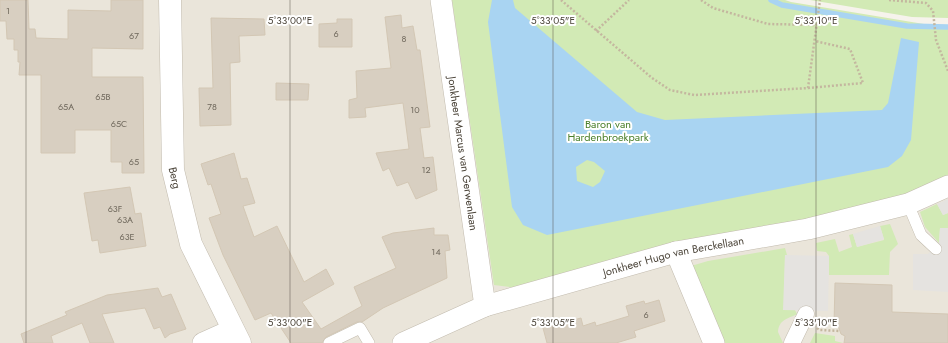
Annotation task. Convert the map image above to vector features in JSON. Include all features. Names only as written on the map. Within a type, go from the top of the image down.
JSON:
[{"type":"street","name":"Berg","points":[[170,0],[172,170],[191,244],[236,337]]},
{"type":"street","name":"Jonkheer Marcus van Gerwenlaan","points":[[441,0],[485,306]]},
{"type":"street","name":"Jonkheer Hugo van Berckellaan","points":[[403,343],[485,306],[676,252],[808,229],[908,204],[948,186]]},
{"type":"street","points":[[676,252],[714,343]]},
{"type":"street","points":[[795,337],[806,314]]},
{"type":"street","points":[[795,337],[814,329]]},
{"type":"street","points":[[203,343],[236,337]]},
{"type":"lane","points":[[908,204],[921,235],[936,249]]},
{"type":"lane","points":[[329,343],[360,328],[369,343]]},
{"type":"path","points":[[561,0],[652,78],[670,90],[694,95],[863,83],[850,48],[814,41]]},
{"type":"path","points":[[596,31],[629,0]]},
{"type":"path","points":[[701,0],[713,8],[768,24],[817,26]]},
{"type":"path","points":[[808,88],[820,0]]},
{"type":"path","points":[[889,0],[926,2],[933,11],[936,40],[948,71]]},
{"type":"shaded area","points":[[0,0],[457,0],[948,176],[948,343],[0,343]]},
{"type":"shaded area","points":[[948,199],[948,213],[943,215],[937,204]]},
{"type":"shaded area","points":[[880,226],[884,239],[857,247],[853,234]]},
{"type":"shaded area","points":[[940,228],[948,228],[948,292],[913,290],[913,254],[928,254],[939,243]]},
{"type":"shaded area","points":[[785,255],[829,256],[828,311],[783,310]]},
{"type":"green space","name":"Baron van Hardenbroekpark","points":[[452,0],[785,0],[948,28],[948,188],[517,288],[494,285]]},
{"type":"green space","points":[[810,0],[948,0],[948,18],[912,17]]},
{"type":"green space","points":[[937,204],[943,215],[948,213],[948,228],[940,228],[939,243],[925,227],[920,212]]},
{"type":"green space","points":[[890,224],[898,244],[890,252],[889,275],[829,275],[829,256],[826,252],[817,251],[816,243],[835,239],[839,252],[852,247],[849,235],[853,234],[857,247],[884,240],[880,226]]},
{"type":"green space","points":[[785,248],[787,255],[785,255],[784,310],[795,310],[797,314],[784,320],[780,324],[778,332],[783,343],[720,343],[691,266],[708,261]]},
{"type":"green space","points":[[815,333],[835,336],[835,341],[843,343],[810,343]]},
{"type":"water","points":[[492,0],[513,0],[515,8],[637,112],[665,120],[882,110],[888,103],[901,38],[919,42],[911,140],[902,156],[888,167],[547,235],[523,225],[512,207],[488,22]],"holes":[[[587,160],[594,162],[605,171],[600,182],[593,187],[577,181],[576,167]]]},
{"type":"building","points":[[0,0],[28,0],[29,29],[35,29],[36,38],[68,39],[68,10],[111,11],[111,0],[143,0],[143,49],[92,48],[92,77],[143,77],[144,173],[122,173],[122,162],[111,162],[111,130],[75,130],[75,153],[41,153],[41,75],[19,75],[20,62],[18,62],[18,50],[14,50],[14,39],[7,39],[6,21],[0,21]]},
{"type":"building","points":[[401,15],[402,28],[413,26],[417,50],[420,50],[430,127],[420,128],[424,158],[433,157],[437,190],[416,199],[408,182],[397,186],[389,168],[383,171],[376,153],[409,149],[403,103],[365,108],[366,117],[349,118],[349,100],[357,98],[356,71],[391,68],[385,17]]},
{"type":"building","points":[[211,18],[264,19],[265,35],[239,36],[240,62],[230,63],[231,125],[200,126],[199,88],[213,88]]},
{"type":"building","points":[[337,19],[352,19],[352,47],[319,47],[319,24],[337,23]]},
{"type":"building","points":[[276,83],[309,84],[308,100],[276,100]]},
{"type":"building","points":[[234,153],[241,179],[247,178],[255,203],[243,206],[254,237],[277,226],[304,282],[326,269],[334,284],[302,302],[321,329],[362,306],[354,287],[396,268],[382,237],[393,233],[434,228],[434,235],[448,235],[450,250],[445,251],[447,278],[383,308],[362,322],[357,322],[326,337],[322,343],[291,343],[271,313],[255,320],[223,255],[209,218],[221,214],[211,184],[208,185],[201,164]]},
{"type":"building","points":[[130,187],[135,214],[141,213],[146,246],[100,253],[98,240],[92,241],[84,193]]},
{"type":"building","points":[[835,283],[892,285],[892,312],[948,314],[948,343],[844,343],[845,336],[841,334],[838,326],[834,325]]},
{"type":"building","points":[[158,288],[162,297],[171,294],[186,329],[170,334],[165,338],[160,327],[154,329],[145,308],[102,314],[114,343],[90,343],[82,323],[51,336],[53,343],[24,343],[21,334],[67,315],[65,312],[107,295]]},
{"type":"building","points":[[659,300],[665,321],[634,331],[636,337],[616,343],[547,343],[543,328],[581,318],[583,326],[595,322],[596,326],[629,316],[626,306],[644,301],[645,304]]},
{"type":"waterway","points":[[771,0],[782,5],[907,26],[948,27]]}]
